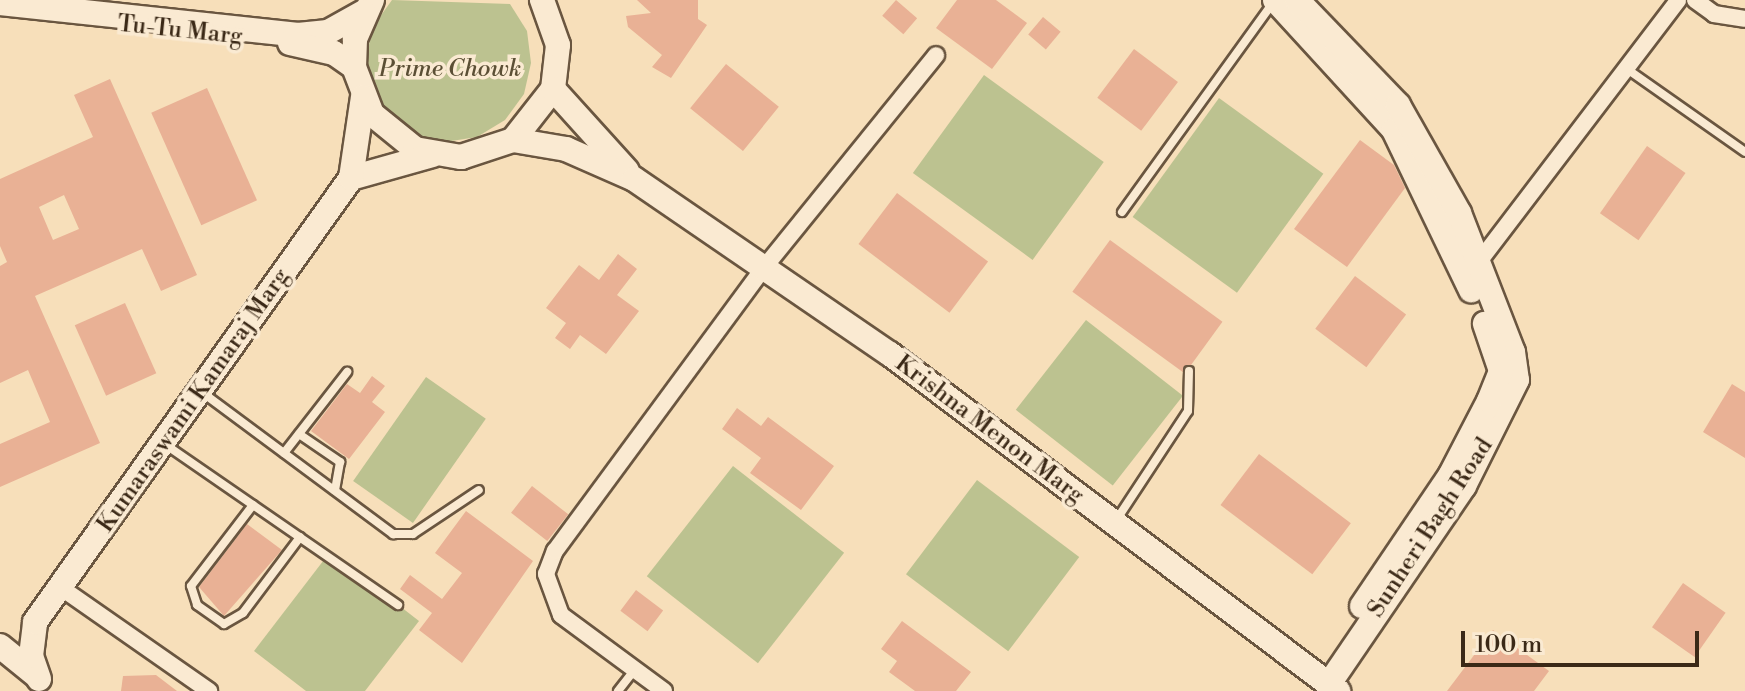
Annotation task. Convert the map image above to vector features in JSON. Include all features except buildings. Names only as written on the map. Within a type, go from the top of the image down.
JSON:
[{"type":"street","points":[[1275,0],[1394,130],[1443,222],[1501,371],[1450,476],[1328,683]]},
{"type":"street","points":[[1478,263],[1678,0]]},
{"type":"street","points":[[1695,0],[1714,14],[1745,19]]},
{"type":"street","points":[[351,178],[433,155],[488,152],[513,140],[553,89],[558,45],[544,1]]},
{"type":"street","name":"Sunheri Bagh Road","points":[[1303,1],[1398,105],[1459,213],[1517,380],[1464,486],[1328,683]]},
{"type":"street","name":"Tu-Tu Marg","points":[[0,3],[298,35],[328,32],[368,6]]},
{"type":"street","points":[[368,6],[354,67],[363,97],[398,140],[433,155]]},
{"type":"street","name":"Tu-Tu Marg","points":[[0,11],[309,46],[354,67]]},
{"type":"street","points":[[664,691],[561,615],[546,574],[555,551],[763,269],[936,55]]},
{"type":"street","name":"Krishna Menon Marg","points":[[553,89],[634,179]]},
{"type":"street","name":"Kumaraswami Kamaraj Marg","points":[[0,639],[35,622],[166,445],[351,178],[363,97]]},
{"type":"street","name":"Krishna Menon Marg","points":[[513,140],[566,149],[634,179],[1114,523],[1328,683]]},
{"type":"street","points":[[60,587],[209,691]]},
{"type":"street","points":[[35,622],[31,656],[43,685]]},
{"type":"street","points":[[0,646],[43,685]]},
{"type":"lane","points":[[1122,212],[1275,0]]},
{"type":"lane","points":[[1627,69],[1745,152]]},
{"type":"lane","points":[[1114,523],[1188,411],[1189,371]]},
{"type":"lane","points":[[284,453],[347,372]]},
{"type":"lane","points":[[202,393],[393,534],[413,534],[479,490]]},
{"type":"lane","points":[[299,434],[340,462],[335,491]]},
{"type":"lane","points":[[166,445],[398,605]]},
{"type":"lane","points":[[253,505],[191,586],[197,605],[224,624],[243,613],[300,537]]},
{"type":"lane","points":[[618,691],[635,669]]},
{"type":"green space","name":"Prime Chowk","points":[[392,0],[510,4],[527,31],[531,63],[524,94],[505,120],[477,137],[445,142],[414,134],[388,115],[371,88],[366,56],[374,25]]},
{"type":"green space","points":[[984,75],[1104,162],[1033,260],[913,173]]},
{"type":"green space","points":[[1219,98],[1323,174],[1237,293],[1133,217]]},
{"type":"green space","points":[[1086,320],[1183,396],[1113,486],[1016,410]]},
{"type":"green space","points":[[426,377],[486,419],[413,523],[353,481]]},
{"type":"green space","points":[[733,466],[844,553],[758,663],[647,576]]},
{"type":"green space","points":[[977,480],[1079,557],[1008,651],[906,574]]},
{"type":"green space","points":[[330,552],[419,621],[365,691],[306,691],[254,651]]}]
